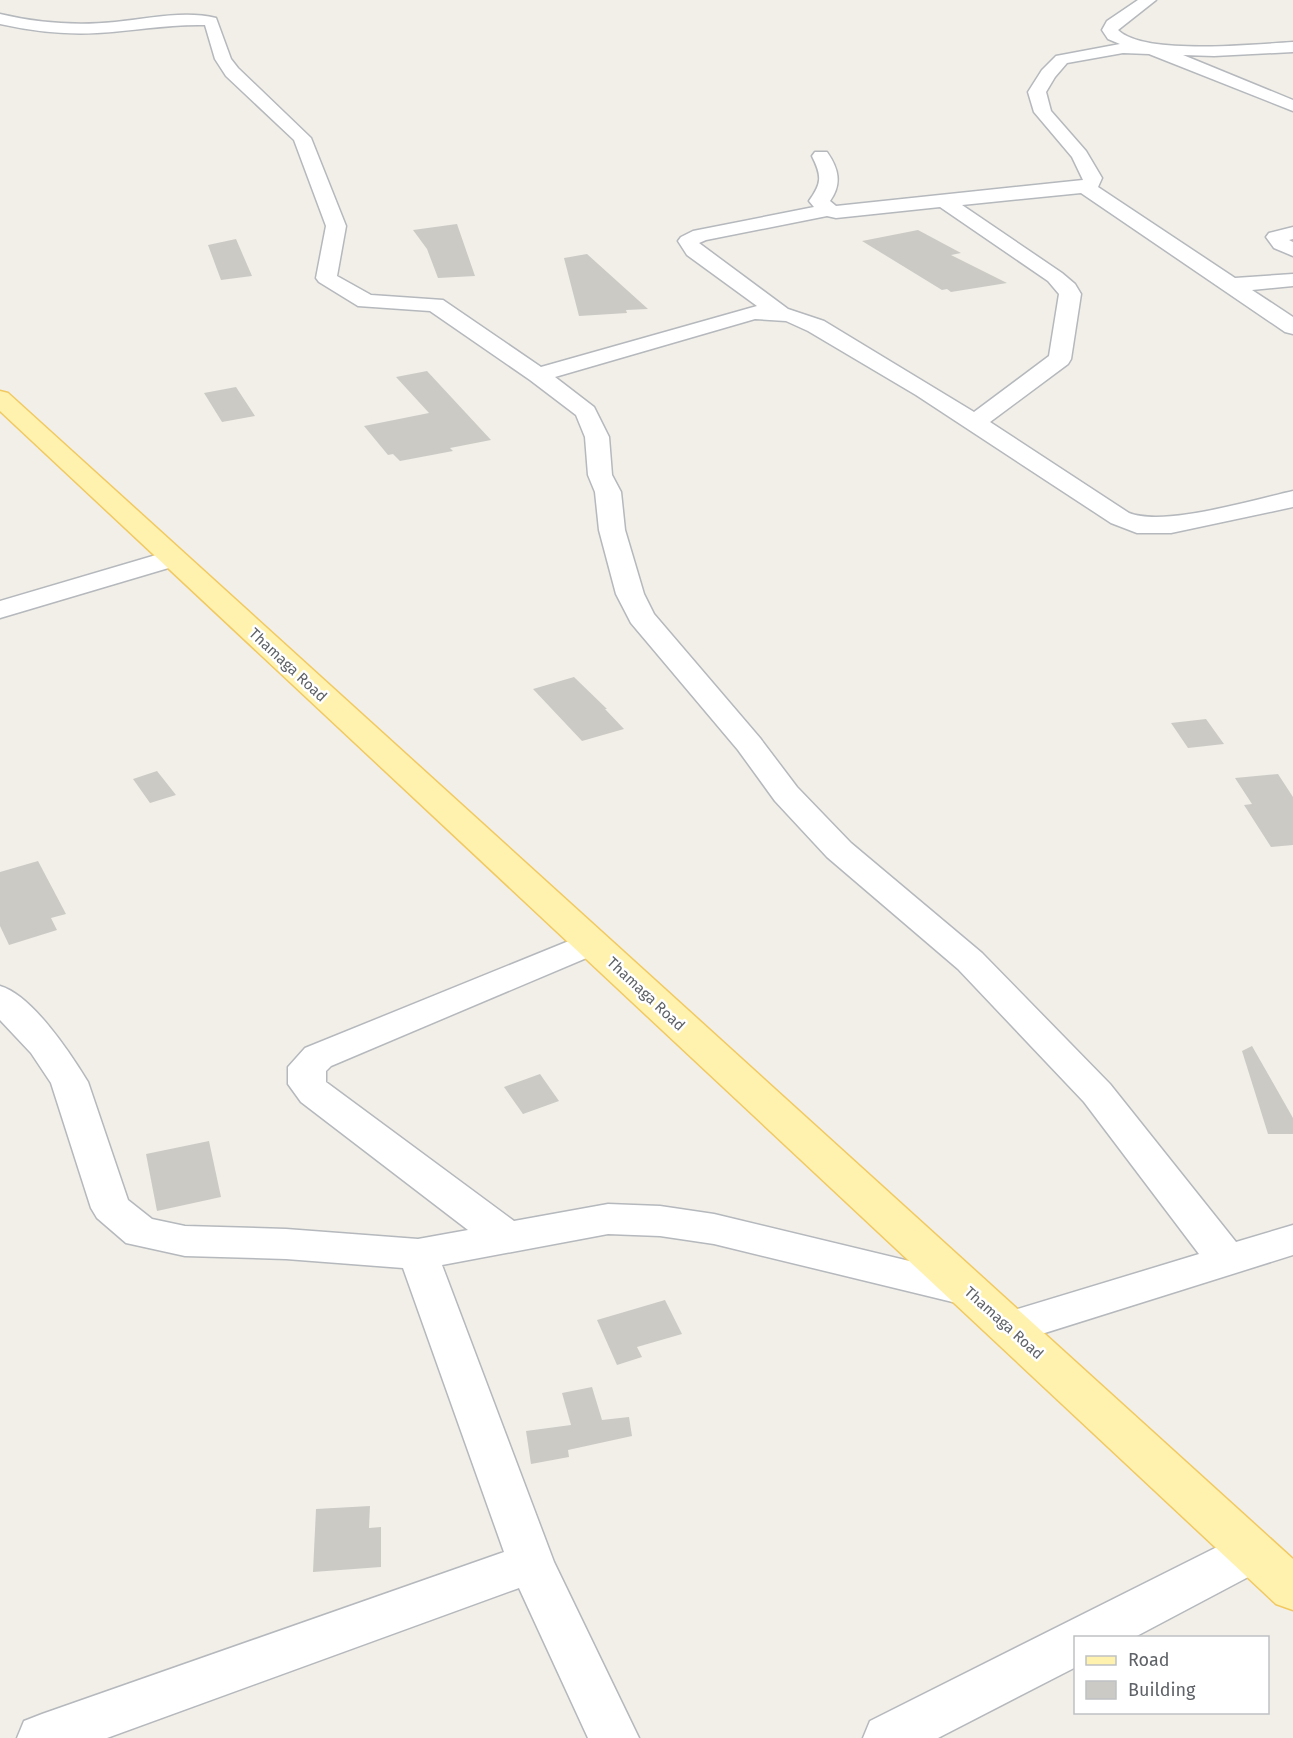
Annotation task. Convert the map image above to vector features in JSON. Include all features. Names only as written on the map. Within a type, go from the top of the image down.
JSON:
[{"type":"main road","name":"Thamaga Road","points":[[0,398],[1293,1589]]},
{"type":"street","points":[[1148,0],[1120,18],[1110,30],[1114,36],[1194,64],[1293,106]]},
{"type":"street","points":[[0,19],[47,28],[84,29],[187,18],[211,21],[223,59],[232,72],[302,138],[336,226],[326,278],[366,302],[435,305],[538,375],[586,412],[597,437],[600,475],[608,492],[612,530],[630,594],[641,617],[749,744],[786,794],[839,850],[970,962],[1097,1093],[1227,1260]]},
{"type":"street","points":[[779,312],[694,251],[688,241],[700,234],[827,210],[836,212],[946,203],[1085,187],[1092,183],[1094,178],[1080,155],[1043,112],[1037,92],[1048,74],[1062,59],[1101,51],[1146,49],[1214,51],[1293,47]]},
{"type":"street","points":[[821,156],[830,177],[830,186],[819,201],[827,210]]},
{"type":"street","points":[[1085,187],[1293,327]]},
{"type":"street","points":[[946,203],[1055,277],[1068,288],[1070,294],[1060,359],[975,422]]},
{"type":"street","points":[[1293,233],[1276,237],[1281,244],[1293,250]]},
{"type":"street","points":[[1231,285],[1293,280]]},
{"type":"street","points":[[538,375],[754,313],[779,312],[801,318],[816,326],[975,422],[1120,518],[1137,525],[1171,525],[1293,499]]},
{"type":"street","points":[[0,610],[173,558]]},
{"type":"street","points":[[506,1237],[315,1093],[307,1084],[307,1067],[318,1057],[591,943]]},
{"type":"street","points":[[0,998],[44,1044],[69,1082],[111,1208],[140,1232],[185,1241],[286,1244],[418,1254],[608,1220],[660,1221],[714,1229],[969,1290]]},
{"type":"street","points":[[1010,1328],[1293,1240]]},
{"type":"street","points":[[418,1254],[531,1563],[614,1738]]},
{"type":"street","points":[[1089,1636],[1252,1552]]},
{"type":"street","points":[[42,1738],[531,1563]]},
{"type":"street","points":[[888,1738],[1074,1643]]},
{"type":"building","points":[[457,224],[475,276],[438,278],[427,249],[413,230]]},
{"type":"building","points":[[918,230],[961,253],[951,255],[1007,283],[951,292],[947,289],[942,290],[862,241]]},
{"type":"building","points":[[236,239],[252,276],[221,280],[208,245]]},
{"type":"building","points":[[587,254],[648,309],[626,310],[627,313],[579,316],[564,258]]},
{"type":"building","points":[[427,371],[491,440],[450,448],[453,451],[400,461],[393,454],[388,455],[364,426],[429,413],[396,377]]},
{"type":"building","points":[[236,387],[255,416],[222,422],[204,393]]},
{"type":"building","points":[[574,677],[624,729],[582,741],[533,689]]},
{"type":"building","points":[[1206,719],[1224,744],[1188,748],[1171,723]]},
{"type":"building","points":[[157,771],[176,795],[150,803],[133,779]]},
{"type":"building","points":[[1278,774],[1293,797],[1293,845],[1271,847],[1244,805],[1252,804],[1235,778]]},
{"type":"building","points":[[38,861],[66,914],[51,918],[57,930],[9,945],[0,926],[0,872]]},
{"type":"building","points":[[1252,1046],[1293,1118],[1293,1134],[1268,1134],[1242,1051]]},
{"type":"building","points":[[540,1074],[559,1101],[523,1114],[504,1087]]},
{"type":"building","points":[[209,1141],[221,1197],[157,1211],[146,1154]]},
{"type":"building","points":[[665,1300],[682,1334],[637,1347],[642,1357],[617,1365],[597,1320]]},
{"type":"building","points":[[592,1387],[602,1420],[629,1417],[632,1436],[568,1450],[569,1457],[531,1464],[526,1431],[571,1425],[562,1393]]},
{"type":"building","points":[[370,1506],[369,1528],[381,1527],[381,1567],[313,1572],[316,1509]]}]
